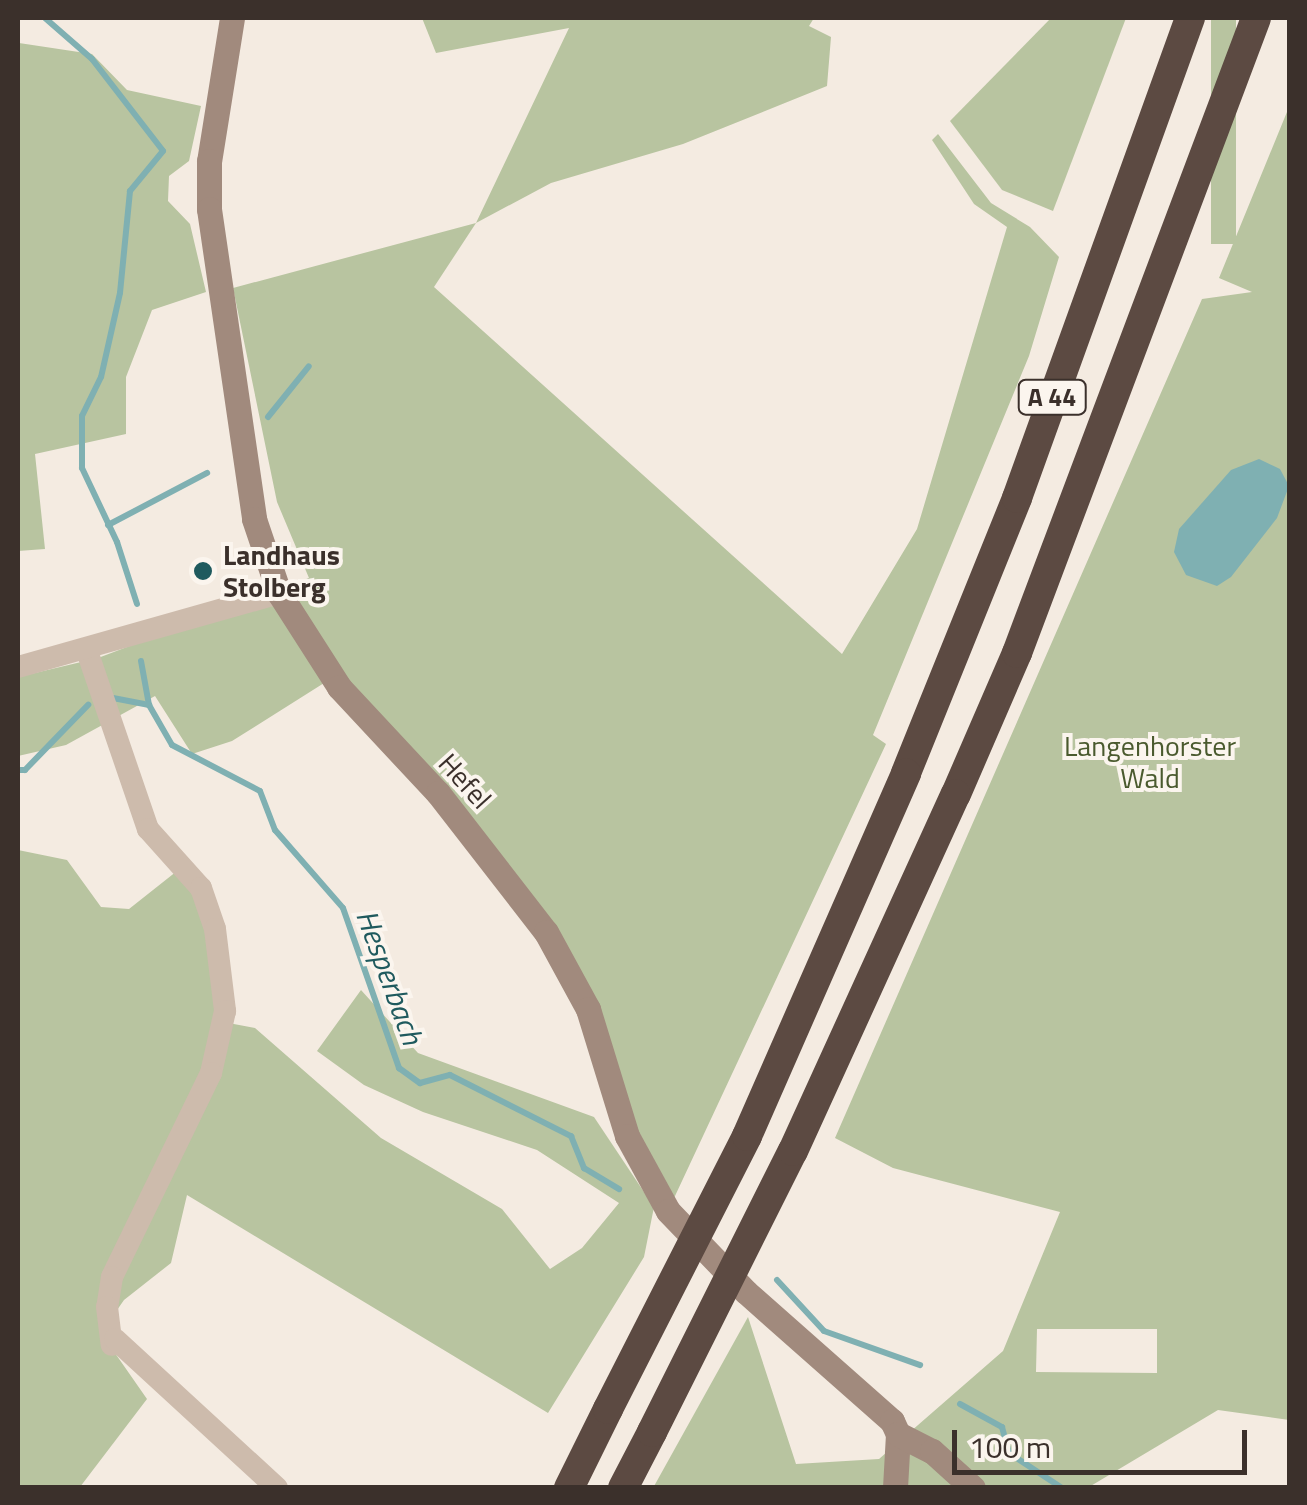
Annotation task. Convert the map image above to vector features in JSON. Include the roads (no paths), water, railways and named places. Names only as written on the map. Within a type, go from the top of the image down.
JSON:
[{"type":"highway","name":"A 44","points":[[568,1488],[747,1136],[906,773],[1017,498],[1190,18]]},
{"type":"highway","name":"A 44","points":[[624,1488],[857,1018],[1024,636],[1256,18]]},
{"type":"main road","name":"Hefel","points":[[232,18],[209,161],[209,210],[254,519],[279,592],[339,687],[485,849],[546,932],[588,1010],[627,1136],[668,1211],[746,1292],[886,1412],[898,1434]]},
{"type":"main road","points":[[895,1488],[898,1434],[932,1451],[972,1488]]},
{"type":"street","points":[[18,667],[123,641],[279,592]]},
{"type":"street","points":[[87,651],[148,829],[201,888],[215,929],[225,1011],[212,1073],[112,1277],[107,1307],[114,1342],[277,1488]]},
{"type":"water","points":[[1259,459],[1280,469],[1289,486],[1277,518],[1231,577],[1217,586],[1186,575],[1174,552],[1179,529],[1231,470]]},
{"type":"waterway","name":"Hesperbach","points":[[45,18],[92,59],[163,151],[130,191],[120,293],[101,377],[82,416],[82,468],[117,542],[137,604]]},
{"type":"waterway","points":[[268,417],[309,366]]},
{"type":"waterway","points":[[108,525],[207,473]]},
{"type":"waterway","name":"Hesperbach","points":[[141,661],[149,705],[172,745],[260,791],[275,830],[343,908],[399,1068],[420,1083],[450,1075],[571,1136],[584,1168],[619,1189]]},
{"type":"waterway","points":[[113,698],[149,705]]},
{"type":"waterway","points":[[18,770],[25,770],[88,705]]},
{"type":"waterway","name":"Hesperbach","points":[[777,1280],[824,1331],[920,1365]]},
{"type":"waterway","name":"Hesperbach","points":[[960,1404],[1002,1427],[1009,1453],[1062,1488]]},
{"type":"place","name":"Landhaus Stolberg","points":[[203,571]]},
{"type":"park label","name":"Langenhorster Wald","points":[[1150,762]]}]
